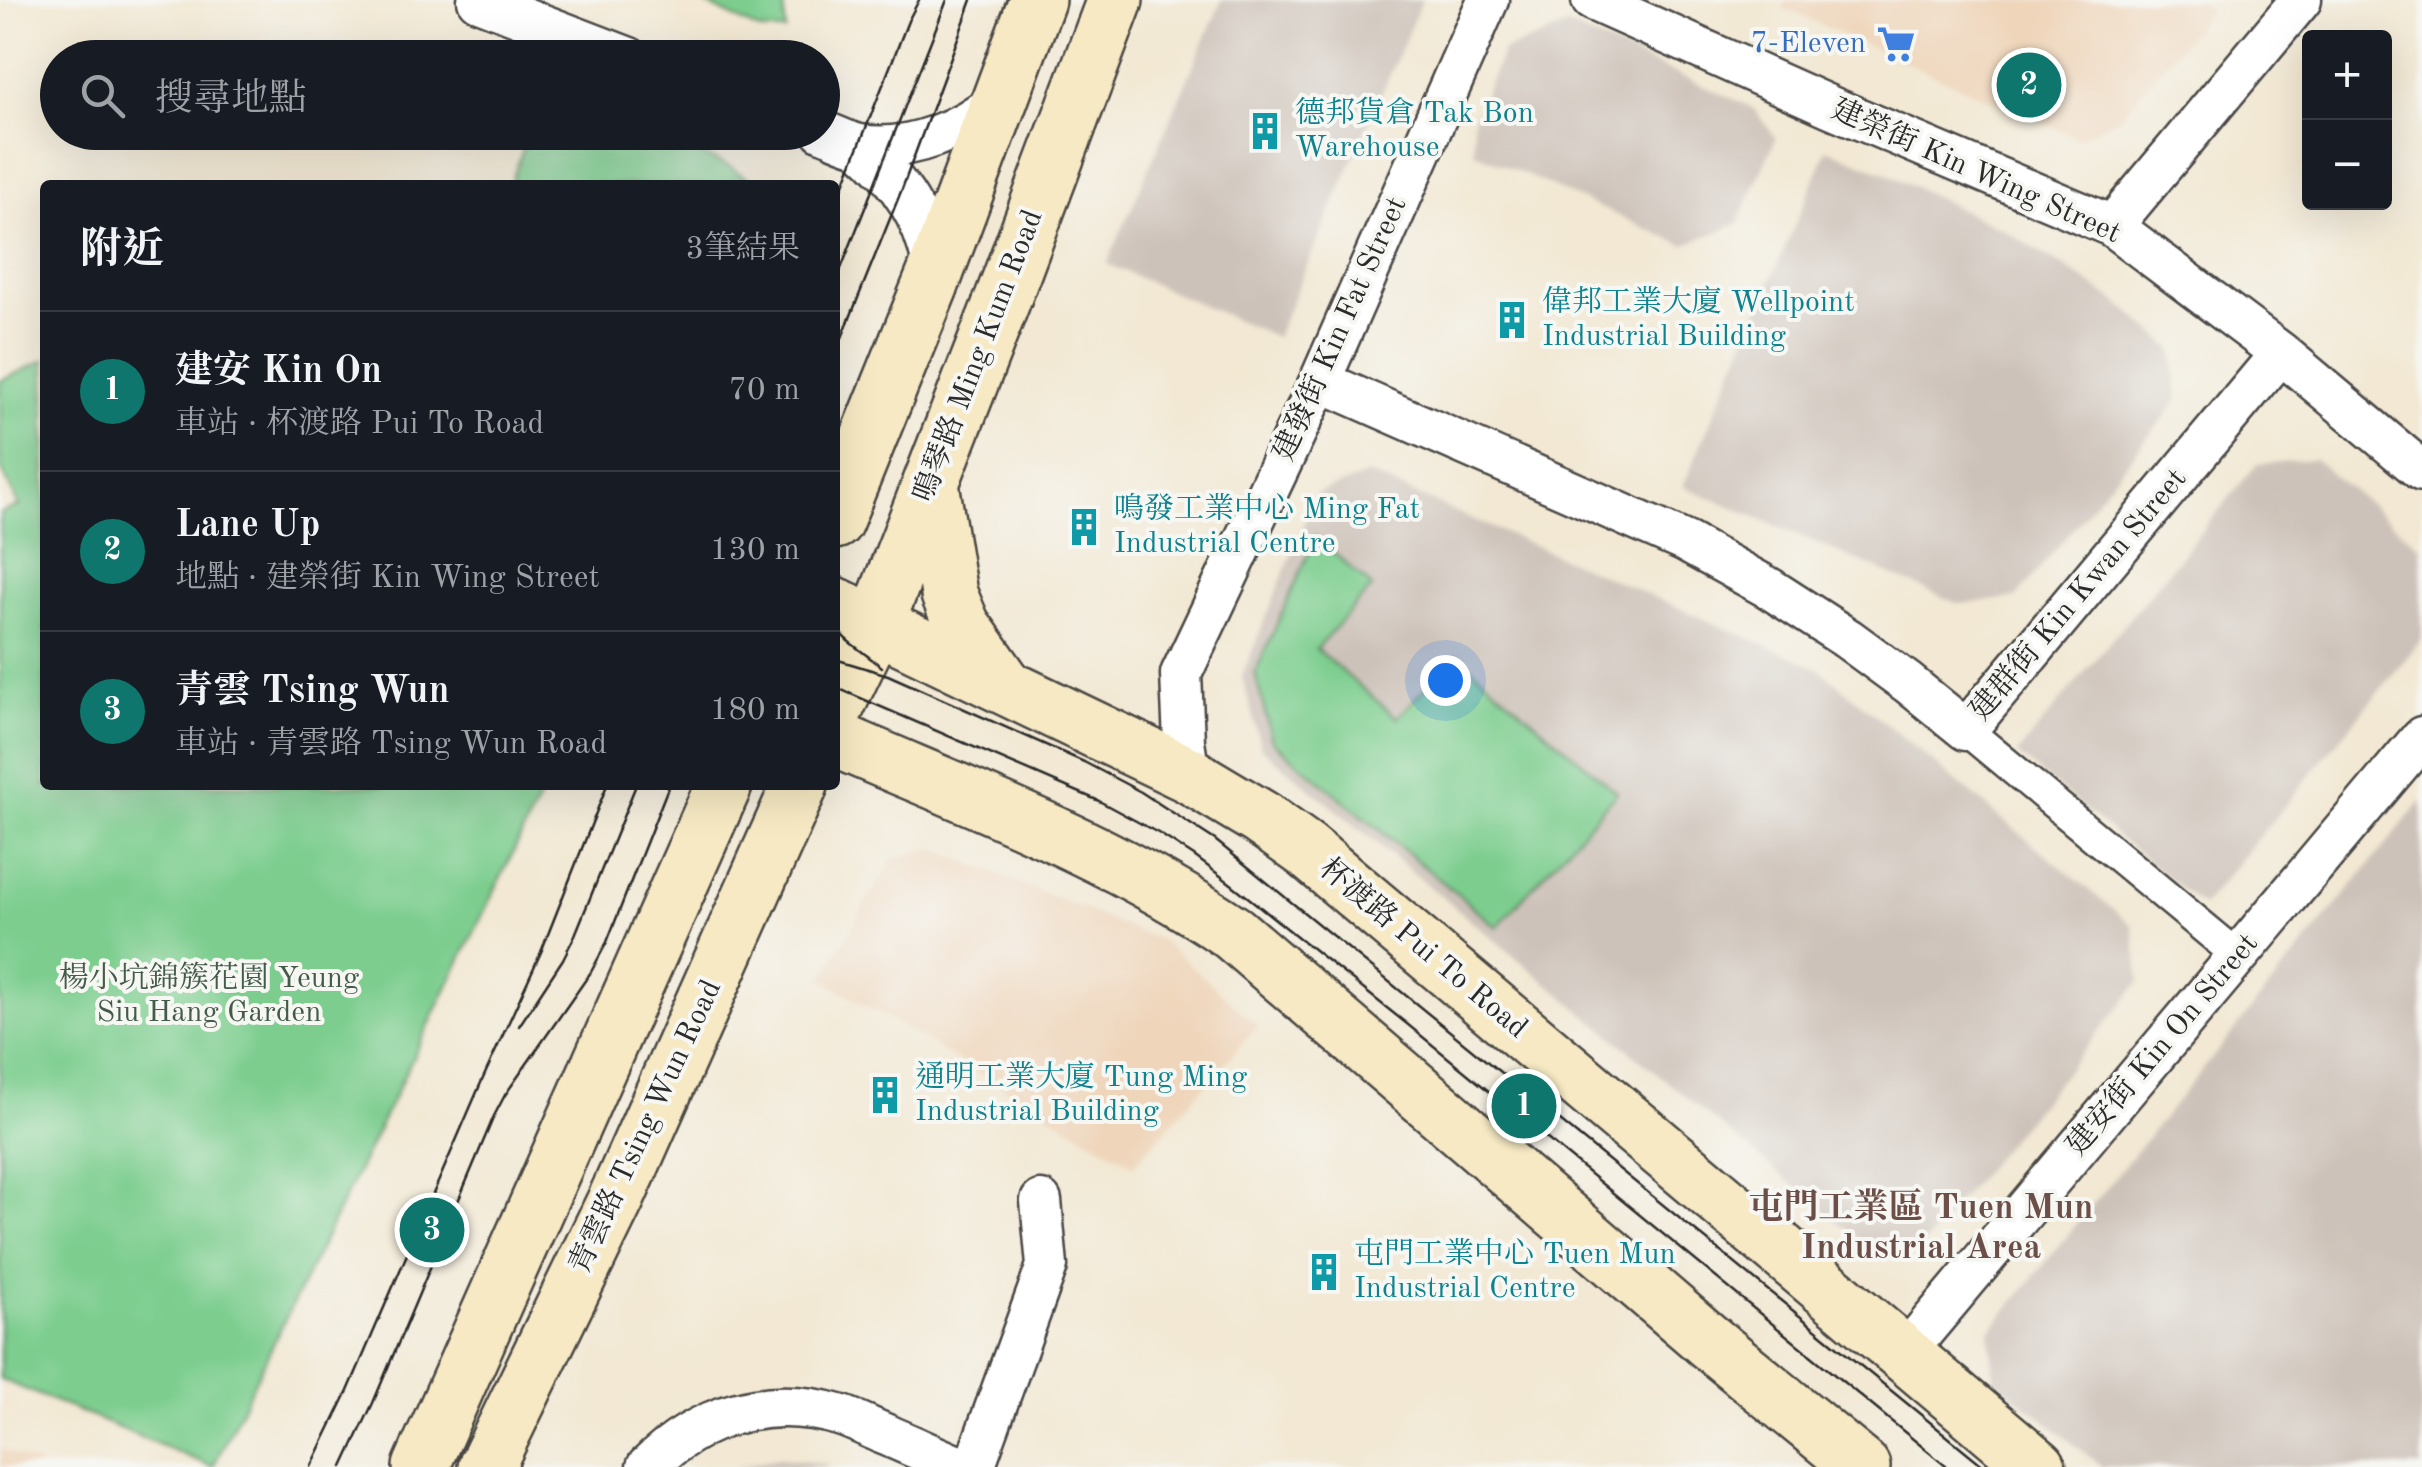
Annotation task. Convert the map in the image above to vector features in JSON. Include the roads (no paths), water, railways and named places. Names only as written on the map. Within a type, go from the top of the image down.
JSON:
[{"type":"main road","points":[[840,509],[1037,0]]},
{"type":"main road","name":"鳴琴路 Ming Kum Road","points":[[840,686],[855,615],[930,481],[1114,0]]},
{"type":"main road","points":[[930,481],[949,594],[962,625],[1004,684]]},
{"type":"main road","name":"杯渡路 Pui To Road","points":[[855,615],[1188,774],[1306,850],[2038,1467]]},
{"type":"main road","points":[[840,741],[1072,842],[1186,901],[1233,933],[1693,1328],[1862,1467]]},
{"type":"main road","points":[[421,1467],[722,790]]},
{"type":"main road","name":"青雲路 Tsing Wun Road","points":[[486,1467],[616,1199],[798,790]]},
{"type":"street","points":[[478,0],[582,40]]},
{"type":"street","name":"建發街 Kin Fat Street","points":[[1188,774],[1181,674],[1320,381],[1488,0]]},
{"type":"street","name":"建榮街 Kin Wing Street","points":[[1592,0],[1830,107],[2112,226],[2281,353],[2422,471]]},
{"type":"street","points":[[2112,226],[2300,0]]},
{"type":"street","points":[[841,138],[891,145],[943,134],[1001,98]]},
{"type":"street","points":[[841,138],[883,166],[913,209],[924,230],[934,274]]},
{"type":"street","name":"建群街 Kin Kwan Street","points":[[1320,381],[1686,542],[1848,639],[1966,730],[2281,353]]},
{"type":"street","points":[[1966,730],[2237,955]]},
{"type":"street","name":"建安街 Kin On Street","points":[[1905,1354],[2422,738]]},
{"type":"street","points":[[974,1467],[1047,1266],[1041,1201]]},
{"type":"street","points":[[646,1467],[682,1437],[718,1417],[744,1410],[800,1406],[841,1416],[960,1467]]},
{"type":"tram line","points":[[840,194],[919,0]]},
{"type":"tram line","points":[[840,271],[947,0]]},
{"type":"tram line","points":[[840,343],[972,0]]},
{"type":"tram line","points":[[840,633],[882,667]]},
{"type":"tram line","points":[[840,661],[888,675],[1084,762],[1141,792],[1215,840],[1985,1467]]},
{"type":"tram line","points":[[840,689],[1099,801],[1194,856],[1407,1024],[1947,1467]]},
{"type":"tram line","points":[[311,1467],[541,952],[605,790]]},
{"type":"tram line","points":[[519,1026],[575,935],[634,790]]},
{"type":"tram line","points":[[343,1467],[494,1116],[607,942],[667,790]]},
{"type":"place","name":"7-Eleven","points":[[1896,44]]},
{"type":"place","name":"Lane Up","points":[[2029,85]]},
{"type":"place","name":"德邦貨倉 Tak Bon Warehouse","points":[[1265,131]]},
{"type":"place","name":"偉邦工業大廈 Wellpoint Industrial Building","points":[[1512,320]]},
{"type":"place","name":"鳴發工業中心 Ming Fat Industrial Centre","points":[[1084,527]]},
{"type":"place","name":"通明工業大廈 Tung Ming Industrial Building","points":[[885,1095]]},
{"type":"place","name":"建安 Kin On","points":[[1524,1106]]},
{"type":"place","name":"青雲 Tsing Wun","points":[[432,1230]]},
{"type":"place","name":"屯門工業中心 Tuen Mun Industrial Centre","points":[[1324,1272]]},
{"type":"district","name":"屯門工業區 Tuen Mun Industrial Area","points":[[1921,1228]]},
{"type":"park label","name":"楊小坑錦簇花園 Yeung Siu Hang Garden","points":[[209,996]]}]
